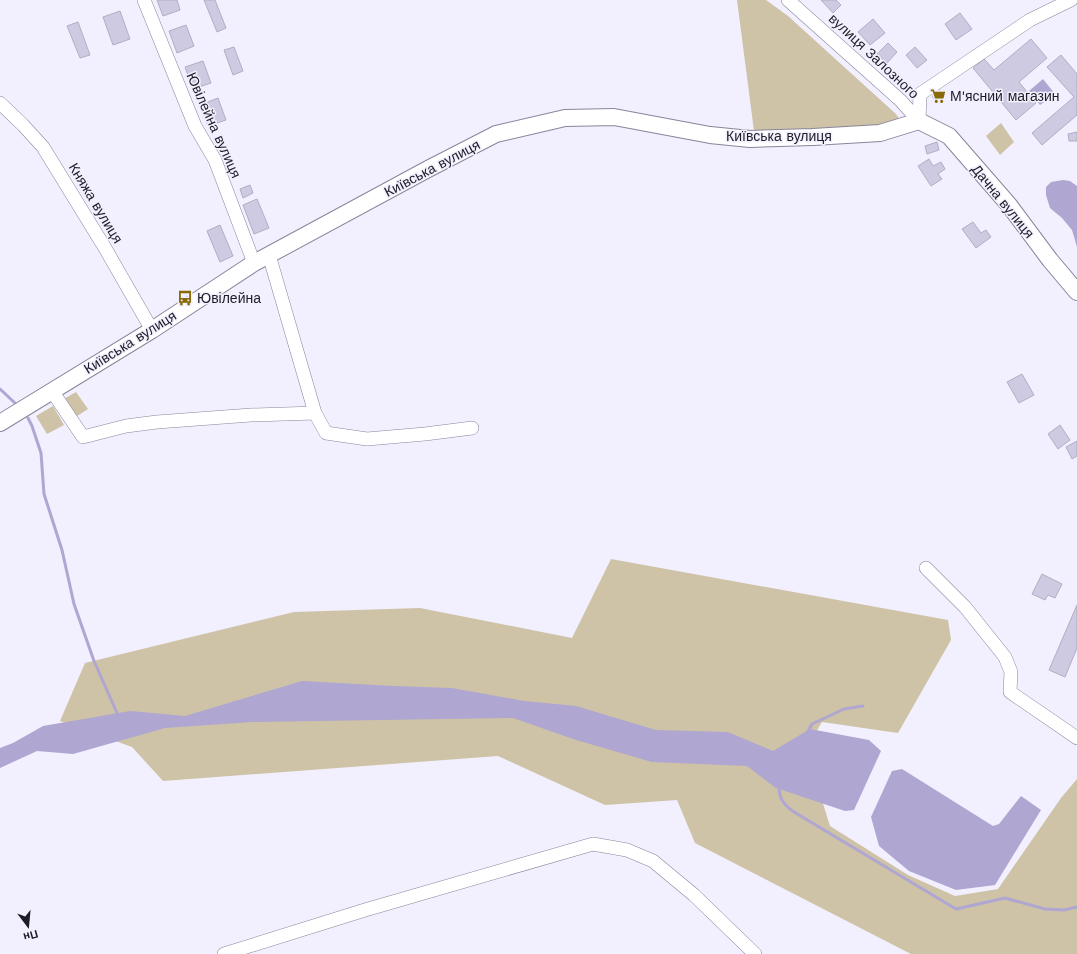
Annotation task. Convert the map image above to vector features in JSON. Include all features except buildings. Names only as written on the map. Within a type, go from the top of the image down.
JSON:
[{"type":"street","name":"Ювілейна вулиця","points":[[144,0],[195,126],[215,160],[254,263]]},
{"type":"street","name":"вулиця Залозного","points":[[788,0],[900,100],[919,121]]},
{"type":"street","points":[[919,121],[920,94],[1030,20],[1071,0]]},
{"type":"street","name":"Княжа вулиця","points":[[0,103],[24,125],[43,147],[105,248],[152,330]]},
{"type":"street","name":"Київська вулиця","points":[[0,423],[152,330],[254,263],[496,134],[565,118],[614,117],[710,135],[750,139],[880,133],[919,121]]},
{"type":"street","name":"Дачна вулиця","points":[[919,121],[949,136],[1009,205],[1050,260],[1077,292]]},
{"type":"street","points":[[269,255],[315,413],[326,433],[367,439],[472,428]]},
{"type":"street","points":[[52,391],[83,437],[126,426],[157,422],[252,415],[315,413]]},
{"type":"street","points":[[926,568],[965,607],[1005,657],[1011,672],[1010,692],[1077,738]]},
{"type":"street","points":[[224,954],[365,910],[594,844],[627,850],[653,861],[694,895],[756,954]]},
{"type":"shaded area","points":[[737,0],[766,0],[788,16],[896,114],[900,120],[897,126],[754,131]]},
{"type":"shaded area","points":[[1043,79],[1055,94],[1040,105],[1029,91]]},
{"type":"shaded area","points":[[1001,123],[1014,142],[1000,155],[986,136]]},
{"type":"shaded area","points":[[1063,180],[1070,181],[1077,186],[1077,247],[1072,230],[1062,218],[1050,208],[1046,195],[1046,187],[1051,182]]},
{"type":"shaded area","points":[[76,392],[88,409],[74,418],[62,400]]},
{"type":"shaded area","points":[[53,406],[64,425],[47,434],[36,416]]},
{"type":"shaded area","points":[[611,559],[948,620],[951,640],[898,733],[822,722],[806,749],[830,826],[908,875],[955,896],[998,889],[1061,798],[1077,779],[1077,954],[911,954],[695,843],[677,800],[605,805],[498,756],[163,781],[132,747],[60,721],[85,663],[294,612],[420,608],[572,638]]},
{"type":"shaded area","points":[[302,681],[452,688],[524,701],[576,706],[656,730],[728,732],[773,751],[810,729],[869,740],[881,751],[854,810],[845,811],[776,788],[747,766],[652,762],[576,740],[513,718],[252,722],[165,728],[73,754],[37,751],[0,768],[0,748],[13,743],[43,726],[130,711],[185,716]]},
{"type":"shaded area","points":[[902,769],[993,826],[999,824],[1021,796],[1041,810],[995,885],[956,890],[909,871],[879,846],[871,817],[892,771]]},
{"type":"waterway","points":[[0,389],[16,404]]},
{"type":"waterway","points":[[28,418],[41,453],[44,494],[62,550],[74,604],[94,661],[117,713]]},
{"type":"waterway","points":[[807,733],[812,724],[844,709],[863,706]]},
{"type":"waterway","points":[[779,786],[780,795],[783,801],[787,807],[794,812],[956,909],[1005,898],[1045,909],[1064,910],[1077,907]]},
{"type":"place","name":"М'ясний магазин","points":[[938,96]]},
{"type":"place","name":"Ювілейна","points":[[185,298]]}]
